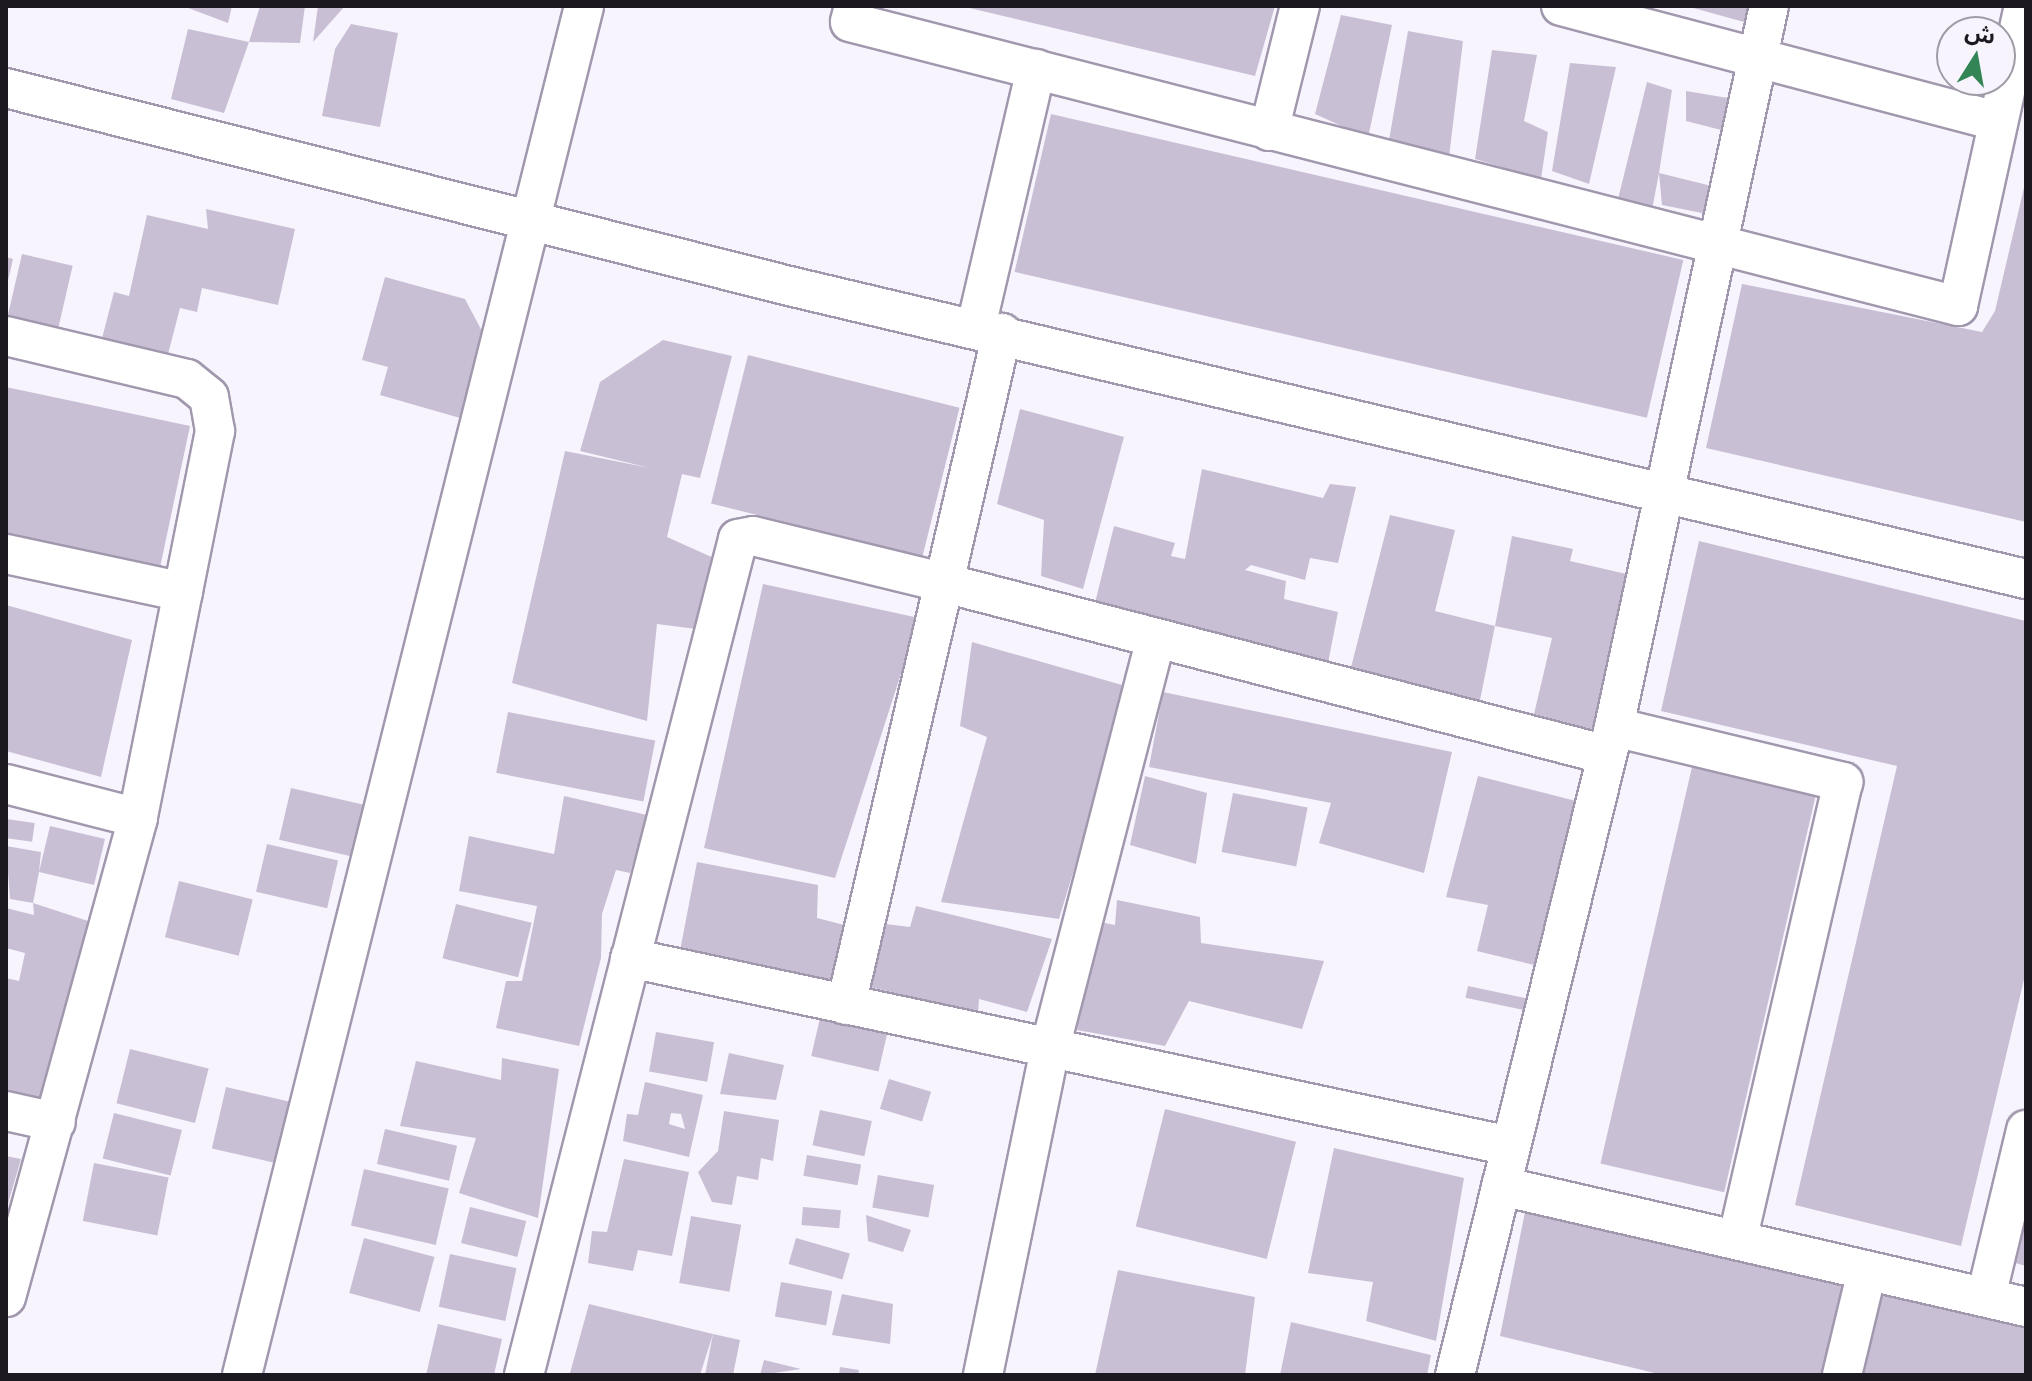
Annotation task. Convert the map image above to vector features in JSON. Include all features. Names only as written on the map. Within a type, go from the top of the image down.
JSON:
[{"type":"street","points":[[242,1375],[533,222],[584,6]]},
{"type":"street","points":[[854,6],[850,22],[1717,249],[1958,306],[2024,6]]},
{"type":"street","points":[[1269,131],[1300,6]]},
{"type":"street","points":[[1561,6],[1997,121]]},
{"type":"street","points":[[1457,1375],[1610,741],[1769,6]]},
{"type":"street","points":[[846,1005],[941,582],[1036,69]]},
{"type":"street","points":[[6,88],[533,222],[2026,579]]},
{"type":"street","points":[[6,336],[187,379],[209,397],[215,431],[138,818],[6,1297]]},
{"type":"street","points":[[524,1375],[738,539],[753,536],[1156,639],[1610,741],[1843,782],[1737,1240]]},
{"type":"street","points":[[6,554],[183,592]]},
{"type":"street","points":[[983,1375],[1050,1048],[1156,639]]},
{"type":"street","points":[[6,784],[138,818]]},
{"type":"street","points":[[630,958],[1510,1146]]},
{"type":"street","points":[[6,1111],[56,1122]]},
{"type":"street","points":[[1986,1297],[2026,1130]]},
{"type":"street","points":[[1501,1186],[2026,1307]]},
{"type":"street","points":[[1842,1375],[1867,1271]]},
{"type":"building","points":[[183,6],[232,6],[228,23]]},
{"type":"building","points":[[260,6],[305,6],[300,43],[249,42]]},
{"type":"building","points":[[318,6],[345,6],[313,42]]},
{"type":"building","points":[[961,6],[1275,6],[1255,76]]},
{"type":"building","points":[[1686,6],[1748,6],[1744,22]]},
{"type":"building","points":[[1341,15],[1392,25],[1368,138],[1315,114]]},
{"type":"building","points":[[351,24],[398,33],[380,127],[322,116],[335,49]]},
{"type":"building","points":[[188,29],[249,42],[224,113],[171,99]]},
{"type":"building","points":[[1408,31],[1463,41],[1449,157],[1389,140]]},
{"type":"building","points":[[1492,50],[1537,55],[1524,121],[1548,132],[1541,179],[1475,159]]},
{"type":"building","points":[[1570,63],[1616,67],[1589,184],[1552,171]]},
{"type":"building","points":[[1647,82],[1672,90],[1652,210],[1617,203]]},
{"type":"building","points":[[1686,91],[1734,99],[1729,132],[1686,121]]},
{"type":"building","points":[[1051,114],[1683,260],[1647,418],[1015,272]]},
{"type":"building","points":[[1659,173],[1720,188],[1712,215],[1662,205]]},
{"type":"building","points":[[2026,179],[2026,522],[1706,448],[1742,284],[1982,332],[1995,311]]},
{"type":"building","points":[[206,209],[295,229],[278,305],[202,288],[197,312],[180,308],[166,362],[100,346],[114,292],[129,296],[147,215],[208,229]]},
{"type":"building","points":[[22,254],[73,266],[56,337],[6,325]]},
{"type":"building","points":[[6,257],[13,259],[7,285],[6,285]]},
{"type":"building","points":[[385,277],[465,299],[484,335],[474,422],[380,395],[388,367],[362,360]]},
{"type":"building","points":[[663,340],[732,356],[700,478],[682,474],[667,537],[716,559],[704,630],[657,624],[647,721],[512,683],[565,451],[650,468],[580,451],[600,382]]},
{"type":"building","points":[[748,355],[960,408],[923,556],[711,503]]},
{"type":"building","points":[[6,387],[190,426],[158,577],[6,544]]},
{"type":"building","points":[[1020,409],[1124,437],[1083,589],[1041,576],[1044,520],[997,504]]},
{"type":"building","points":[[1202,469],[1323,498],[1330,484],[1356,487],[1338,563],[1310,558],[1305,580],[1251,565],[1245,570],[1286,581],[1284,599],[1338,612],[1328,663],[1095,603],[1114,526],[1175,543],[1171,556],[1185,559]]},
{"type":"building","points":[[1390,515],[1455,530],[1435,611],[1495,626],[1478,710],[1348,679]]},
{"type":"building","points":[[1512,536],[1573,549],[1570,561],[1635,576],[1595,730],[1534,714],[1552,638],[1495,626]]},
{"type":"building","points":[[1699,541],[2026,621],[2026,971],[1961,1246],[1795,1205],[1897,766],[1661,711]]},
{"type":"building","points":[[763,584],[919,618],[835,878],[704,848]]},
{"type":"building","points":[[6,605],[132,640],[101,777],[6,751]]},
{"type":"building","points":[[972,642],[1129,687],[1059,919],[941,902],[987,737],[960,726]]},
{"type":"building","points":[[1163,692],[1452,752],[1424,873],[1319,843],[1331,803],[1149,767]]},
{"type":"building","points":[[508,712],[655,741],[643,801],[496,773]]},
{"type":"building","points":[[1692,767],[1816,796],[1724,1192],[1600,1164]]},
{"type":"building","points":[[1145,776],[1207,793],[1196,864],[1130,845]]},
{"type":"building","points":[[1478,776],[1580,802],[1542,967],[1477,951],[1488,905],[1446,897]]},
{"type":"building","points":[[291,788],[366,805],[354,857],[279,840]]},
{"type":"building","points":[[1233,793],[1308,808],[1296,866],[1222,852]]},
{"type":"building","points":[[564,796],[647,815],[630,873],[616,870],[602,914],[601,958],[579,1046],[496,1028],[506,981],[522,981],[537,906],[459,891],[469,836],[554,854]]},
{"type":"building","points":[[6,819],[35,823],[32,842],[6,838]]},
{"type":"building","points":[[50,826],[105,839],[94,885],[39,872]]},
{"type":"building","points":[[267,844],[338,860],[327,908],[256,892]]},
{"type":"building","points":[[6,846],[41,852],[33,903],[10,899]]},
{"type":"building","points":[[697,862],[818,885],[817,918],[852,927],[836,991],[679,956]]},
{"type":"building","points":[[179,881],[253,899],[239,956],[165,937]]},
{"type":"building","points":[[1117,900],[1200,917],[1201,943],[1324,961],[1302,1029],[1189,1001],[1165,1046],[1077,1030],[1100,922],[1115,925]]},
{"type":"building","points":[[33,903],[88,921],[47,1109],[6,1100],[6,978],[19,981],[25,953],[6,948],[6,908],[34,915]]},
{"type":"building","points":[[456,904],[532,923],[518,977],[442,958]]},
{"type":"building","points":[[916,906],[1052,939],[1027,1012],[979,999],[978,1013],[866,986],[877,923],[910,927]]},
{"type":"building","points":[[1468,986],[1534,1000],[1531,1012],[1466,998]]},
{"type":"building","points":[[820,1018],[887,1034],[878,1072],[811,1056]]},
{"type":"building","points":[[656,1032],[714,1042],[707,1082],[649,1071]]},
{"type":"building","points":[[130,1049],[209,1069],[195,1123],[116,1103]]},
{"type":"building","points":[[729,1053],[784,1065],[776,1100],[720,1094]]},
{"type":"building","points":[[502,1058],[559,1069],[538,1218],[459,1193],[476,1138],[400,1126],[416,1061],[501,1080]]},
{"type":"building","points":[[889,1079],[931,1092],[922,1122],[880,1109]]},
{"type":"building","points":[[645,1082],[703,1095],[689,1157],[623,1141],[627,1114],[638,1115]],"holes":[[[671,1113],[681,1114],[685,1129],[669,1124]]]},
{"type":"building","points":[[226,1087],[301,1104],[287,1166],[212,1148]]},
{"type":"building","points":[[1165,1109],[1296,1142],[1267,1259],[1136,1226]]},
{"type":"building","points":[[820,1110],[872,1121],[864,1156],[813,1145]]},
{"type":"building","points":[[724,1111],[779,1120],[773,1161],[761,1158],[758,1180],[737,1176],[732,1205],[712,1202],[698,1172],[718,1151]]},
{"type":"building","points":[[114,1113],[182,1130],[171,1176],[103,1159]]},
{"type":"building","points":[[385,1129],[457,1146],[449,1181],[377,1164]]},
{"type":"building","points":[[1334,1148],[1464,1178],[1436,1341],[1366,1321],[1373,1282],[1308,1273]]},
{"type":"building","points":[[807,1155],[861,1165],[858,1185],[803,1176]]},
{"type":"building","points":[[6,1156],[21,1159],[7,1207],[6,1207]]},
{"type":"building","points":[[624,1159],[689,1172],[672,1256],[638,1250],[633,1271],[588,1263],[592,1231],[607,1232]]},
{"type":"building","points":[[94,1163],[169,1178],[157,1235],[83,1221]]},
{"type":"building","points":[[364,1169],[449,1189],[436,1245],[351,1226]]},
{"type":"building","points":[[878,1175],[934,1185],[928,1217],[872,1207]]},
{"type":"building","points":[[470,1207],[526,1221],[517,1257],[461,1243]]},
{"type":"building","points":[[803,1207],[841,1210],[839,1228],[801,1225]]},
{"type":"building","points":[[1525,1212],[1849,1284],[1826,1375],[1663,1375],[1500,1336]]},
{"type":"building","points":[[866,1215],[911,1230],[903,1252],[868,1241]]},
{"type":"building","points":[[691,1216],[741,1225],[729,1292],[679,1283]]},
{"type":"building","points":[[2026,1218],[2026,1266],[2015,1263]]},
{"type":"building","points":[[364,1238],[435,1257],[420,1312],[349,1293]]},
{"type":"building","points":[[796,1238],[850,1253],[842,1279],[789,1264]]},
{"type":"building","points":[[450,1254],[517,1268],[505,1321],[439,1307]]},
{"type":"building","points":[[1118,1270],[1255,1297],[1245,1375],[1095,1375]]},
{"type":"building","points":[[781,1282],[832,1291],[826,1325],[775,1316]]},
{"type":"building","points":[[1878,1293],[2026,1327],[2026,1375],[1859,1375]]},
{"type":"building","points":[[842,1294],[893,1304],[890,1344],[832,1335]]},
{"type":"building","points":[[589,1304],[713,1334],[700,1375],[570,1373]]},
{"type":"building","points":[[1291,1322],[1431,1355],[1427,1375],[1280,1375]]},
{"type":"building","points":[[438,1324],[502,1339],[494,1375],[426,1375]]},
{"type":"building","points":[[713,1334],[740,1340],[733,1375],[705,1375]]},
{"type":"building","points":[[764,1360],[801,1369],[760,1375]]},
{"type":"building","points":[[840,1367],[859,1370],[858,1375],[839,1375]]}]
